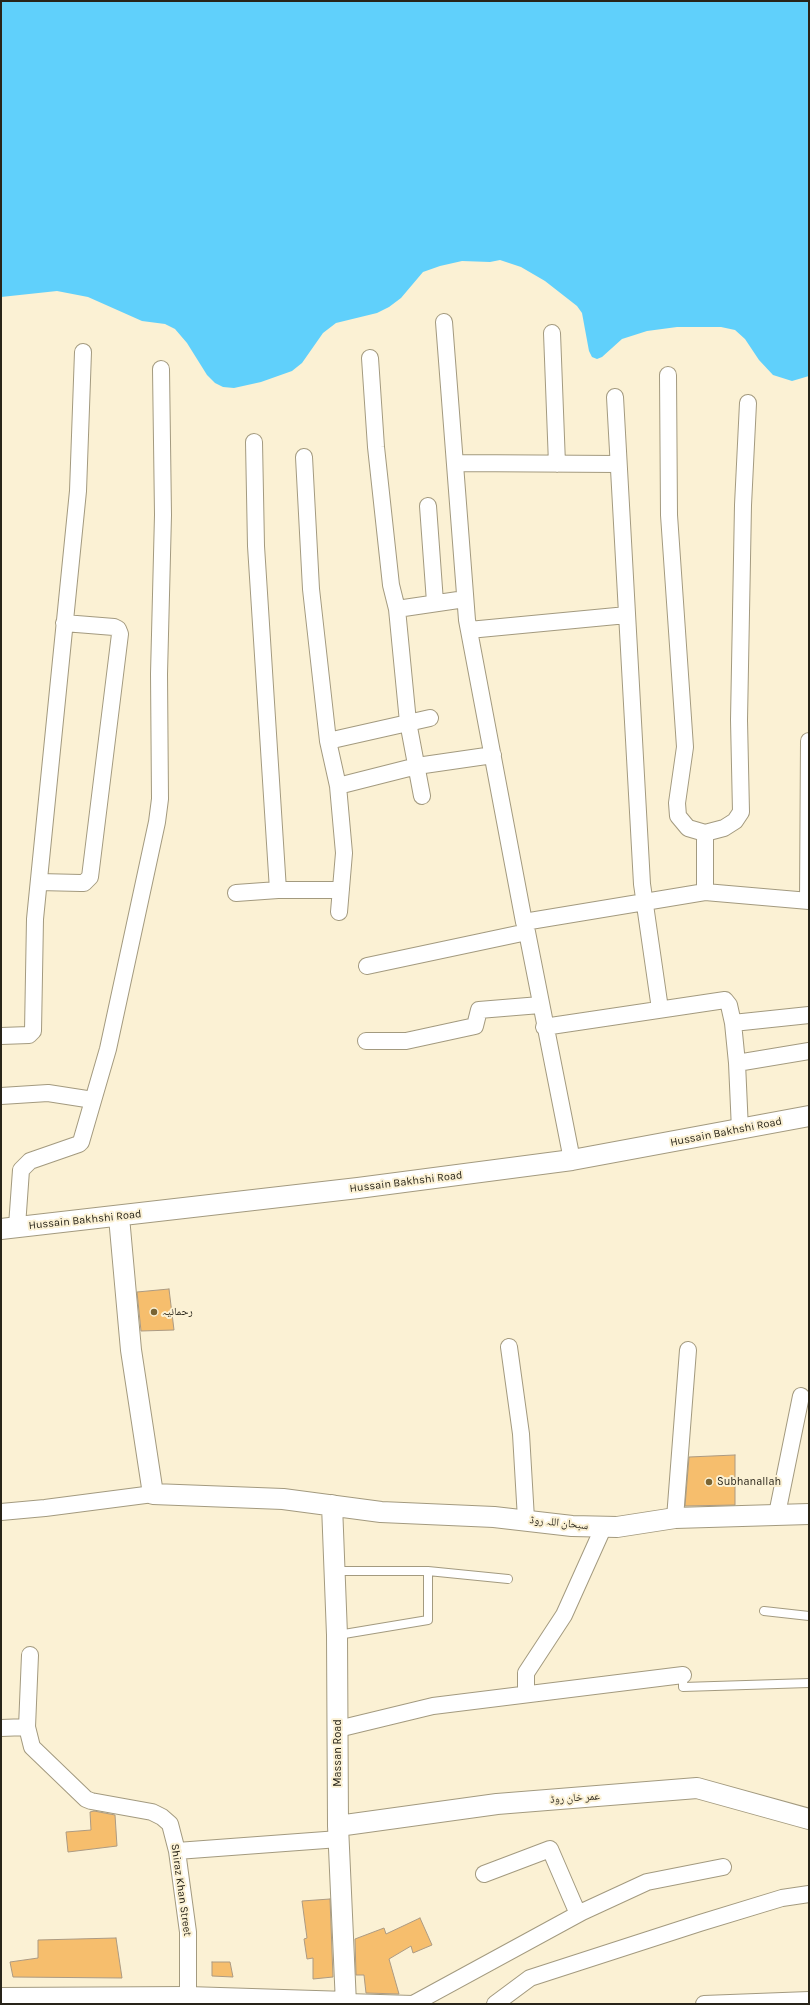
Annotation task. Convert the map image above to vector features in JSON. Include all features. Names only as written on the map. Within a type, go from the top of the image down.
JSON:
[{"type":"street","points":[[444,322],[465,599],[469,630],[544,1027],[572,1160]]},
{"type":"street","points":[[552,333],[557,464]]},
{"type":"street","points":[[1,1036],[29,1035],[33,1031],[35,919],[78,491],[82,352]]},
{"type":"street","points":[[370,358],[377,455],[391,586],[397,609],[408,722],[422,796]]},
{"type":"street","points":[[9,1228],[21,1170],[30,1161],[79,1144],[108,1048],[157,822],[160,799],[159,674],[163,515],[161,369]]},
{"type":"street","points":[[668,375],[669,515],[685,747],[677,803],[678,816],[688,828],[705,833],[724,828],[735,821],[740,812],[739,712],[748,403]]},
{"type":"street","points":[[615,397],[645,901],[660,1009]]},
{"type":"street","points":[[254,442],[256,546],[278,890]]},
{"type":"street","points":[[304,458],[311,589],[328,741],[338,786],[344,853],[340,912]]},
{"type":"street","points":[[455,463],[618,464]]},
{"type":"street","points":[[428,506],[435,602]]},
{"type":"street","points":[[397,609],[435,602],[465,599]]},
{"type":"street","points":[[469,630],[627,615]]},
{"type":"street","points":[[39,882],[84,883],[90,877],[120,634],[118,629],[114,627],[64,624]]},
{"type":"street","points":[[328,741],[430,718]]},
{"type":"street","points":[[367,966],[525,927],[645,901],[705,892],[809,901],[809,741]]},
{"type":"street","points":[[338,786],[417,766],[493,755]]},
{"type":"street","points":[[705,833],[705,892]]},
{"type":"street","points":[[236,893],[278,890],[341,890]]},
{"type":"street","points":[[544,1027],[722,999],[730,1005],[733,1023],[737,1063],[740,1130]]},
{"type":"street","points":[[366,1041],[406,1041],[475,1026],[479,1010],[540,1005]]},
{"type":"street","points":[[733,1023],[809,1015]]},
{"type":"street","points":[[737,1063],[809,1051]]},
{"type":"street","points":[[1,1096],[48,1093],[93,1100]]},
{"type":"street","name":"Hussain Bakhshi Road","points":[[9,1228],[119,1217],[572,1160],[809,1116]]},
{"type":"street","points":[[1,1512],[45,1508],[153,1494],[131,1350],[119,1217]]},
{"type":"street","points":[[509,1347],[521,1434],[526,1519]]},
{"type":"street","points":[[675,1518],[688,1350]]},
{"type":"street","points":[[777,1514],[801,1396]]},
{"type":"street","name":"سبحان اللہ روڈ","points":[[153,1494],[283,1499],[381,1512],[526,1519],[572,1526],[617,1527],[675,1518],[809,1514]]},
{"type":"street","name":"Massan Road","points":[[332,1505],[337,1635],[338,1833],[347,2003]]},
{"type":"street","points":[[526,1694],[526,1673],[564,1615],[604,1526]]},
{"type":"street","name":"Shiraz Khan Street","points":[[30,1655],[27,1727],[32,1747],[86,1799],[91,1802],[152,1812],[162,1816],[170,1824],[177,1851],[188,1932],[188,1997]]},
{"type":"street","points":[[338,1729],[433,1706],[683,1675]]},
{"type":"street","points":[[1,1728],[27,1727]]},
{"type":"street","name":"عمر خان روڈ","points":[[338,1833],[497,1804],[697,1788],[809,1819]]},
{"type":"street","points":[[177,1851],[338,1833]]},
{"type":"street","points":[[484,1874],[550,1849],[578,1914]]},
{"type":"street","points":[[1,1998],[188,1997],[413,2004],[578,1914],[647,1882],[723,1867]]},
{"type":"street","points":[[495,2004],[530,1978],[722,1916],[782,1898],[809,1894]]},
{"type":"street","points":[[704,2004],[809,2000]]},
{"type":"lane","points":[[334,1571],[428,1571],[508,1579]]},
{"type":"lane","points":[[337,1635],[428,1620],[428,1571]]},
{"type":"lane","points":[[764,1611],[809,1616]]},
{"type":"lane","points":[[683,1675],[683,1687],[809,1683]]},
{"type":"water","points":[[1,1],[809,1],[809,376],[792,381],[773,375],[759,360],[745,339],[735,330],[721,327],[677,327],[647,331],[622,339],[602,357],[597,359],[592,357],[589,351],[582,313],[577,306],[545,281],[521,267],[500,260],[490,262],[462,261],[423,272],[401,298],[389,307],[377,313],[336,323],[323,333],[302,363],[292,371],[261,382],[234,388],[223,387],[215,383],[207,375],[187,343],[175,329],[165,324],[142,321],[88,297],[57,291],[1,297]]},
{"type":"building","name":"رحمانیہ","points":[[169,1289],[174,1330],[141,1331],[137,1292]]},
{"type":"building","name":"Subhanallah","points":[[735,1455],[735,1505],[685,1506],[689,1457]]},
{"type":"building","points":[[94,1811],[115,1815],[117,1846],[68,1852],[66,1832],[91,1830],[90,1812]]},
{"type":"building","points":[[330,1899],[333,1977],[313,1979],[313,1958],[307,1959],[304,1939],[307,1938],[302,1901]]},
{"type":"building","points":[[420,1918],[432,1945],[413,1953],[411,1946],[389,1959],[399,1994],[366,1993],[364,1975],[356,1975],[355,1939],[384,1928],[386,1934]]},
{"type":"building","points":[[116,1938],[122,1978],[13,1977],[10,1962],[38,1958],[38,1940]]},
{"type":"building","points":[[212,1962],[230,1962],[233,1977],[212,1976]]},
{"type":"place","name":"رحمانیہ","points":[[154,1312]]},
{"type":"place","name":"Subhanallah","points":[[709,1482]]}]
